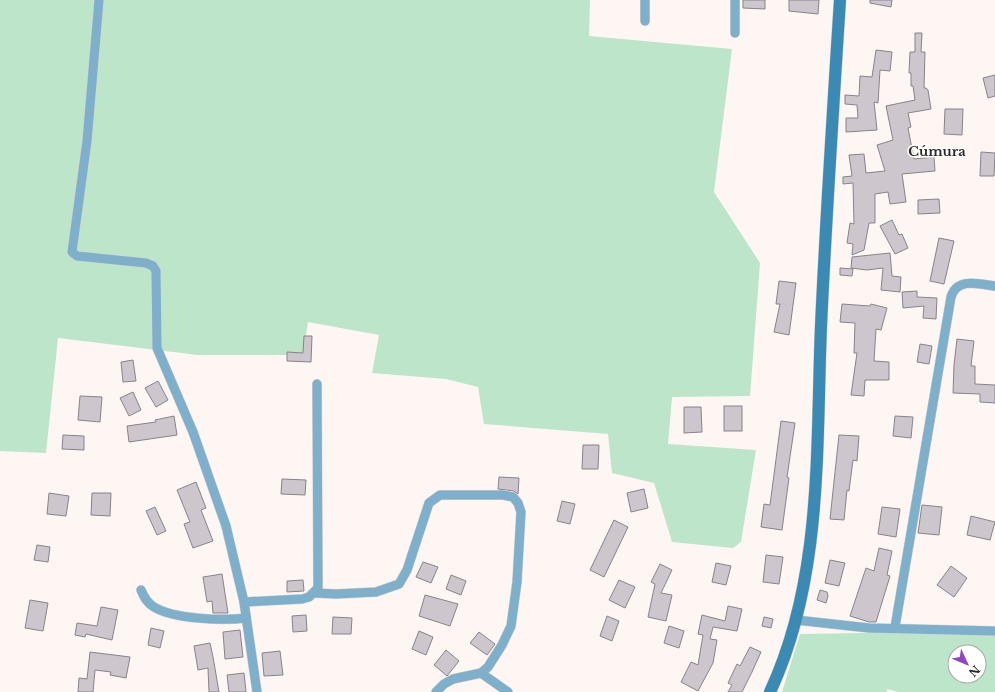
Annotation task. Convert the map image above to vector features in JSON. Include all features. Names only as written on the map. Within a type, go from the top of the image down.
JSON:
[{"type":"main road","points":[[770,692],[796,620],[803,589],[810,539],[815,475],[824,268],[840,0]]},
{"type":"street","points":[[99,0],[87,141],[72,252],[77,256],[146,263],[153,266],[156,271],[157,348],[193,432],[226,526],[244,602],[257,692]]},
{"type":"street","points":[[645,0],[645,21]]},
{"type":"street","points":[[735,0],[735,33]]},
{"type":"street","points":[[894,627],[951,297],[956,287],[962,284],[970,283],[995,286]]},
{"type":"street","points":[[315,593],[319,580],[317,384]]},
{"type":"street","points":[[244,602],[302,599],[315,593],[376,592],[399,584],[407,570],[429,503],[440,495],[503,495],[513,497],[518,503],[521,512],[514,612],[511,626],[502,645],[481,673],[453,679],[444,684],[436,692]]},
{"type":"street","points":[[141,590],[148,603],[159,610],[213,620],[246,618]]},
{"type":"street","points":[[796,620],[848,626],[995,631]]},
{"type":"street","points":[[481,673],[508,692]]},
{"type":"green space","points":[[0,0],[590,0],[589,36],[732,49],[714,192],[760,263],[750,396],[672,397],[668,444],[756,450],[741,542],[733,548],[672,542],[654,483],[612,473],[608,434],[484,424],[478,387],[446,379],[372,373],[379,335],[308,322],[303,355],[198,355],[58,338],[46,453],[0,451]]},
{"type":"green space","points":[[995,631],[995,692],[898,692],[887,689],[887,692],[782,692],[800,634]]},
{"type":"building","points":[[743,0],[765,0],[765,9],[743,8]]},
{"type":"building","points":[[789,0],[819,0],[818,14],[789,11]]},
{"type":"building","points":[[870,0],[892,0],[891,7],[870,3]]},
{"type":"building","points":[[915,33],[922,33],[921,52],[925,52],[924,88],[928,90],[931,109],[908,113],[911,127],[908,128],[914,159],[934,157],[935,171],[902,174],[906,202],[890,204],[888,192],[875,194],[875,223],[869,223],[864,250],[852,255],[853,244],[847,243],[850,223],[854,224],[853,183],[843,184],[843,177],[852,176],[849,155],[864,154],[866,173],[885,171],[877,145],[893,140],[886,106],[915,100],[913,86],[911,86],[911,73],[909,73],[910,52],[915,52]]},
{"type":"building","points":[[876,50],[892,52],[890,71],[880,70],[878,103],[874,102],[877,130],[846,132],[846,118],[858,118],[857,105],[845,104],[845,95],[859,96],[860,76],[872,77]]},
{"type":"building","points":[[995,75],[995,96],[988,98],[983,78]]},
{"type":"building","points":[[945,109],[963,109],[962,135],[944,134]]},
{"type":"building","points":[[981,152],[995,153],[994,176],[980,176]]},
{"type":"building","points":[[939,199],[940,213],[918,214],[918,200]]},
{"type":"building","points":[[892,220],[899,235],[902,234],[908,248],[895,254],[880,226]]},
{"type":"building","points":[[939,238],[954,241],[944,284],[930,281]]},
{"type":"building","points":[[890,253],[892,276],[901,277],[900,292],[881,290],[883,268],[867,270],[851,268],[852,257]]},
{"type":"building","points":[[840,268],[853,269],[852,276],[840,275]]},
{"type":"building","points":[[779,281],[796,283],[789,335],[774,332],[780,304],[776,304]]},
{"type":"building","points":[[917,291],[917,297],[937,298],[936,319],[923,318],[924,306],[903,308],[902,292]]},
{"type":"building","points":[[842,304],[870,306],[871,304],[887,308],[881,330],[876,329],[874,361],[889,362],[889,380],[865,380],[864,396],[851,395],[857,353],[854,353],[855,323],[840,322]]},
{"type":"building","points":[[304,336],[312,336],[311,362],[287,361],[287,352],[303,353]]},
{"type":"building","points":[[957,339],[974,341],[971,366],[975,366],[975,384],[995,385],[995,403],[980,402],[980,394],[953,393]]},
{"type":"building","points":[[920,344],[932,346],[929,364],[917,362]]},
{"type":"building","points":[[133,360],[136,381],[123,382],[121,362]]},
{"type":"building","points":[[158,381],[168,400],[156,407],[145,388]]},
{"type":"building","points":[[133,392],[141,410],[129,416],[120,398]]},
{"type":"building","points":[[80,396],[102,397],[100,422],[78,420]]},
{"type":"building","points":[[724,406],[742,406],[742,431],[724,431]]},
{"type":"building","points":[[684,407],[701,407],[702,432],[684,433]]},
{"type":"building","points":[[174,416],[177,435],[129,442],[127,426],[156,422],[155,420]]},
{"type":"building","points":[[895,416],[913,417],[911,438],[893,436]]},
{"type":"building","points":[[781,421],[795,423],[787,477],[789,478],[782,530],[761,527],[764,504],[770,505]]},
{"type":"building","points":[[63,435],[84,436],[84,450],[62,449]]},
{"type":"building","points":[[839,435],[859,436],[857,461],[853,460],[849,491],[847,490],[844,520],[830,519]]},
{"type":"building","points":[[583,445],[599,445],[598,469],[582,469]]},
{"type":"building","points":[[499,477],[519,478],[518,494],[514,491],[498,489]]},
{"type":"building","points":[[282,479],[306,480],[305,495],[281,494]]},
{"type":"building","points":[[196,482],[206,508],[201,510],[213,541],[193,548],[184,524],[190,522],[177,490]]},
{"type":"building","points":[[644,489],[648,508],[631,512],[627,493]]},
{"type":"building","points":[[49,493],[69,496],[66,516],[47,514]]},
{"type":"building","points":[[92,493],[111,493],[110,516],[91,515]]},
{"type":"building","points":[[562,501],[575,504],[570,524],[557,521]]},
{"type":"building","points":[[922,505],[942,507],[939,535],[918,533]]},
{"type":"building","points":[[155,507],[166,531],[157,535],[146,511]]},
{"type":"building","points":[[882,507],[900,509],[896,537],[878,534]]},
{"type":"building","points":[[971,516],[995,522],[990,540],[967,535]]},
{"type":"building","points":[[614,520],[628,527],[604,577],[590,570]]},
{"type":"building","points":[[37,545],[50,547],[48,562],[34,560]]},
{"type":"building","points":[[879,548],[892,551],[887,575],[890,576],[876,622],[869,622],[850,616],[866,568],[874,571]]},
{"type":"building","points":[[766,555],[783,557],[779,584],[763,582]]},
{"type":"building","points":[[830,560],[845,563],[839,586],[825,583]]},
{"type":"building","points":[[423,562],[438,567],[431,583],[416,577]]},
{"type":"building","points":[[716,563],[731,566],[726,585],[712,582]]},
{"type":"building","points":[[660,564],[672,570],[661,593],[672,595],[666,621],[648,617],[655,584],[651,582]]},
{"type":"building","points":[[951,566],[967,578],[954,597],[937,585]]},
{"type":"building","points":[[222,574],[228,613],[213,613],[212,601],[207,602],[203,577]]},
{"type":"building","points":[[451,575],[466,581],[461,595],[446,589]]},
{"type":"building","points":[[303,580],[304,591],[287,592],[287,581]]},
{"type":"building","points":[[619,580],[635,587],[625,608],[609,600]]},
{"type":"building","points":[[820,590],[827,592],[828,596],[826,603],[817,600]]},
{"type":"building","points":[[425,595],[458,604],[450,626],[419,616]]},
{"type":"building","points":[[30,600],[48,603],[43,631],[25,628]]},
{"type":"building","points":[[728,606],[742,609],[737,631],[713,627],[710,639],[717,640],[713,663],[698,691],[681,682],[691,662],[698,665],[703,635],[698,634],[702,615],[725,621]]},
{"type":"building","points":[[101,607],[118,610],[112,640],[86,634],[85,637],[75,635],[77,623],[97,626]]},
{"type":"building","points":[[306,615],[307,631],[293,632],[292,616]]},
{"type":"building","points":[[607,616],[619,621],[612,641],[600,636]]},
{"type":"building","points":[[333,617],[352,618],[351,634],[332,634]]},
{"type":"building","points":[[764,617],[773,619],[771,628],[762,626]]},
{"type":"building","points":[[669,626],[684,631],[679,648],[664,643]]},
{"type":"building","points":[[151,628],[164,631],[160,648],[148,645]]},
{"type":"building","points":[[240,630],[243,657],[225,659],[223,632]]},
{"type":"building","points":[[419,631],[433,637],[426,655],[412,649]]},
{"type":"building","points":[[479,632],[495,644],[487,655],[470,643]]},
{"type":"building","points":[[210,643],[219,692],[209,692],[208,668],[198,670],[194,646]]},
{"type":"building","points":[[750,647],[761,652],[752,672],[742,692],[728,692],[732,685],[728,683],[737,664],[740,666]]},
{"type":"building","points":[[446,650],[459,661],[447,676],[434,665]]},
{"type":"building","points":[[280,651],[283,675],[264,676],[262,653]]},
{"type":"building","points":[[90,652],[130,657],[126,678],[110,675],[111,672],[95,670],[93,692],[78,692],[79,678],[87,679]]},
{"type":"building","points":[[244,673],[246,692],[229,692],[227,675]]},
{"type":"district","name":"Cúmura","points":[[937,151]]}]
